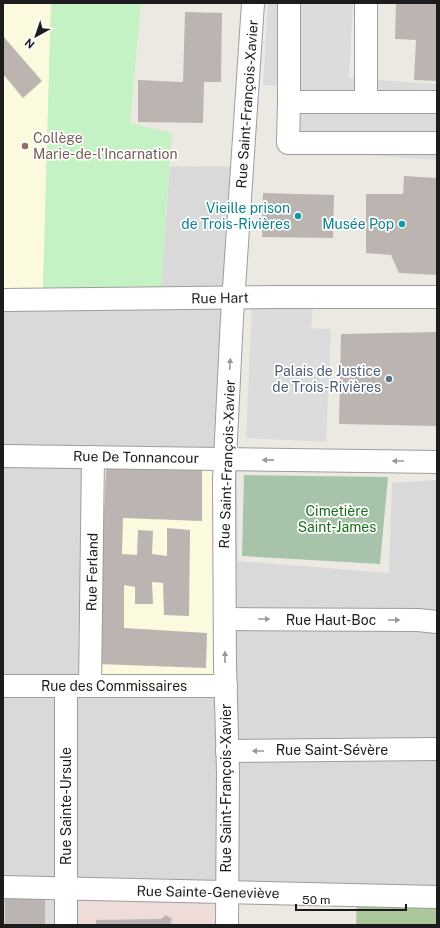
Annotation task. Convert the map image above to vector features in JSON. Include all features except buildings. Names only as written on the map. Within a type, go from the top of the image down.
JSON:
[{"type":"street","name":"Rue Saint-François-Xavier","points":[[227,925],[224,479],[233,298],[253,3]]},
{"type":"street","points":[[289,3],[288,142],[437,143]]},
{"type":"street","points":[[366,3],[366,102]]},
{"type":"street","points":[[289,102],[437,102]]},
{"type":"street","name":"Rue Hart","points":[[3,300],[437,297]]},
{"type":"street","name":"Rue De Tonnancour","points":[[3,456],[437,462]]},
{"type":"street","name":"Rue Ferland","points":[[90,686],[93,457]]},
{"type":"street","name":"Rue Haut-Boc","points":[[224,619],[418,620],[437,622]]},
{"type":"street","name":"Rue des Commissaires","points":[[3,686],[226,686]]},
{"type":"street","name":"Rue Sainte-Ursule","points":[[66,686],[66,925]]},
{"type":"street","name":"Rue Saint-Sévère","points":[[227,751],[437,749]]},
{"type":"street","name":"Rue Sainte-Geneviève","points":[[3,887],[437,897]]},
{"type":"shaded area","name":"Collège Marie-de-l'Incarnation","points":[[3,3],[51,3],[43,289],[3,288]]},
{"type":"shaded area","points":[[268,3],[353,3],[349,78],[437,84],[437,160],[289,150],[293,87],[263,85]]},
{"type":"shaded area","points":[[170,166],[243,167],[235,294],[238,561],[389,573],[392,483],[437,480],[437,899],[220,893],[68,925],[3,925],[3,297],[160,297]]},
{"type":"shaded area","points":[[252,299],[314,299],[311,328],[331,329],[326,442],[246,438]]},
{"type":"shaded area","points":[[234,447],[229,679],[85,679],[89,448]]},
{"type":"shaded area","points":[[70,885],[69,925],[45,925],[45,896]]},
{"type":"shaded area","points":[[72,885],[226,892],[226,925],[72,925]]},
{"type":"green space","points":[[51,3],[141,3],[130,123],[172,133],[160,297],[43,289]]},
{"type":"green space","name":"Cimetière Saint-James","points":[[244,475],[388,477],[380,564],[242,556]]},
{"type":"green space","points":[[357,895],[437,899],[437,925],[356,925]]},
{"type":"place","name":"Collège Marie-de-l'Incarnation","points":[[25,146]]},
{"type":"place","name":"Vieille prison de Trois-Rivières","points":[[298,216]]},
{"type":"place","name":"Musée Pop","points":[[402,224]]},
{"type":"place","name":"Palais de Justice de Trois-Rivières","points":[[389,379]]}]
